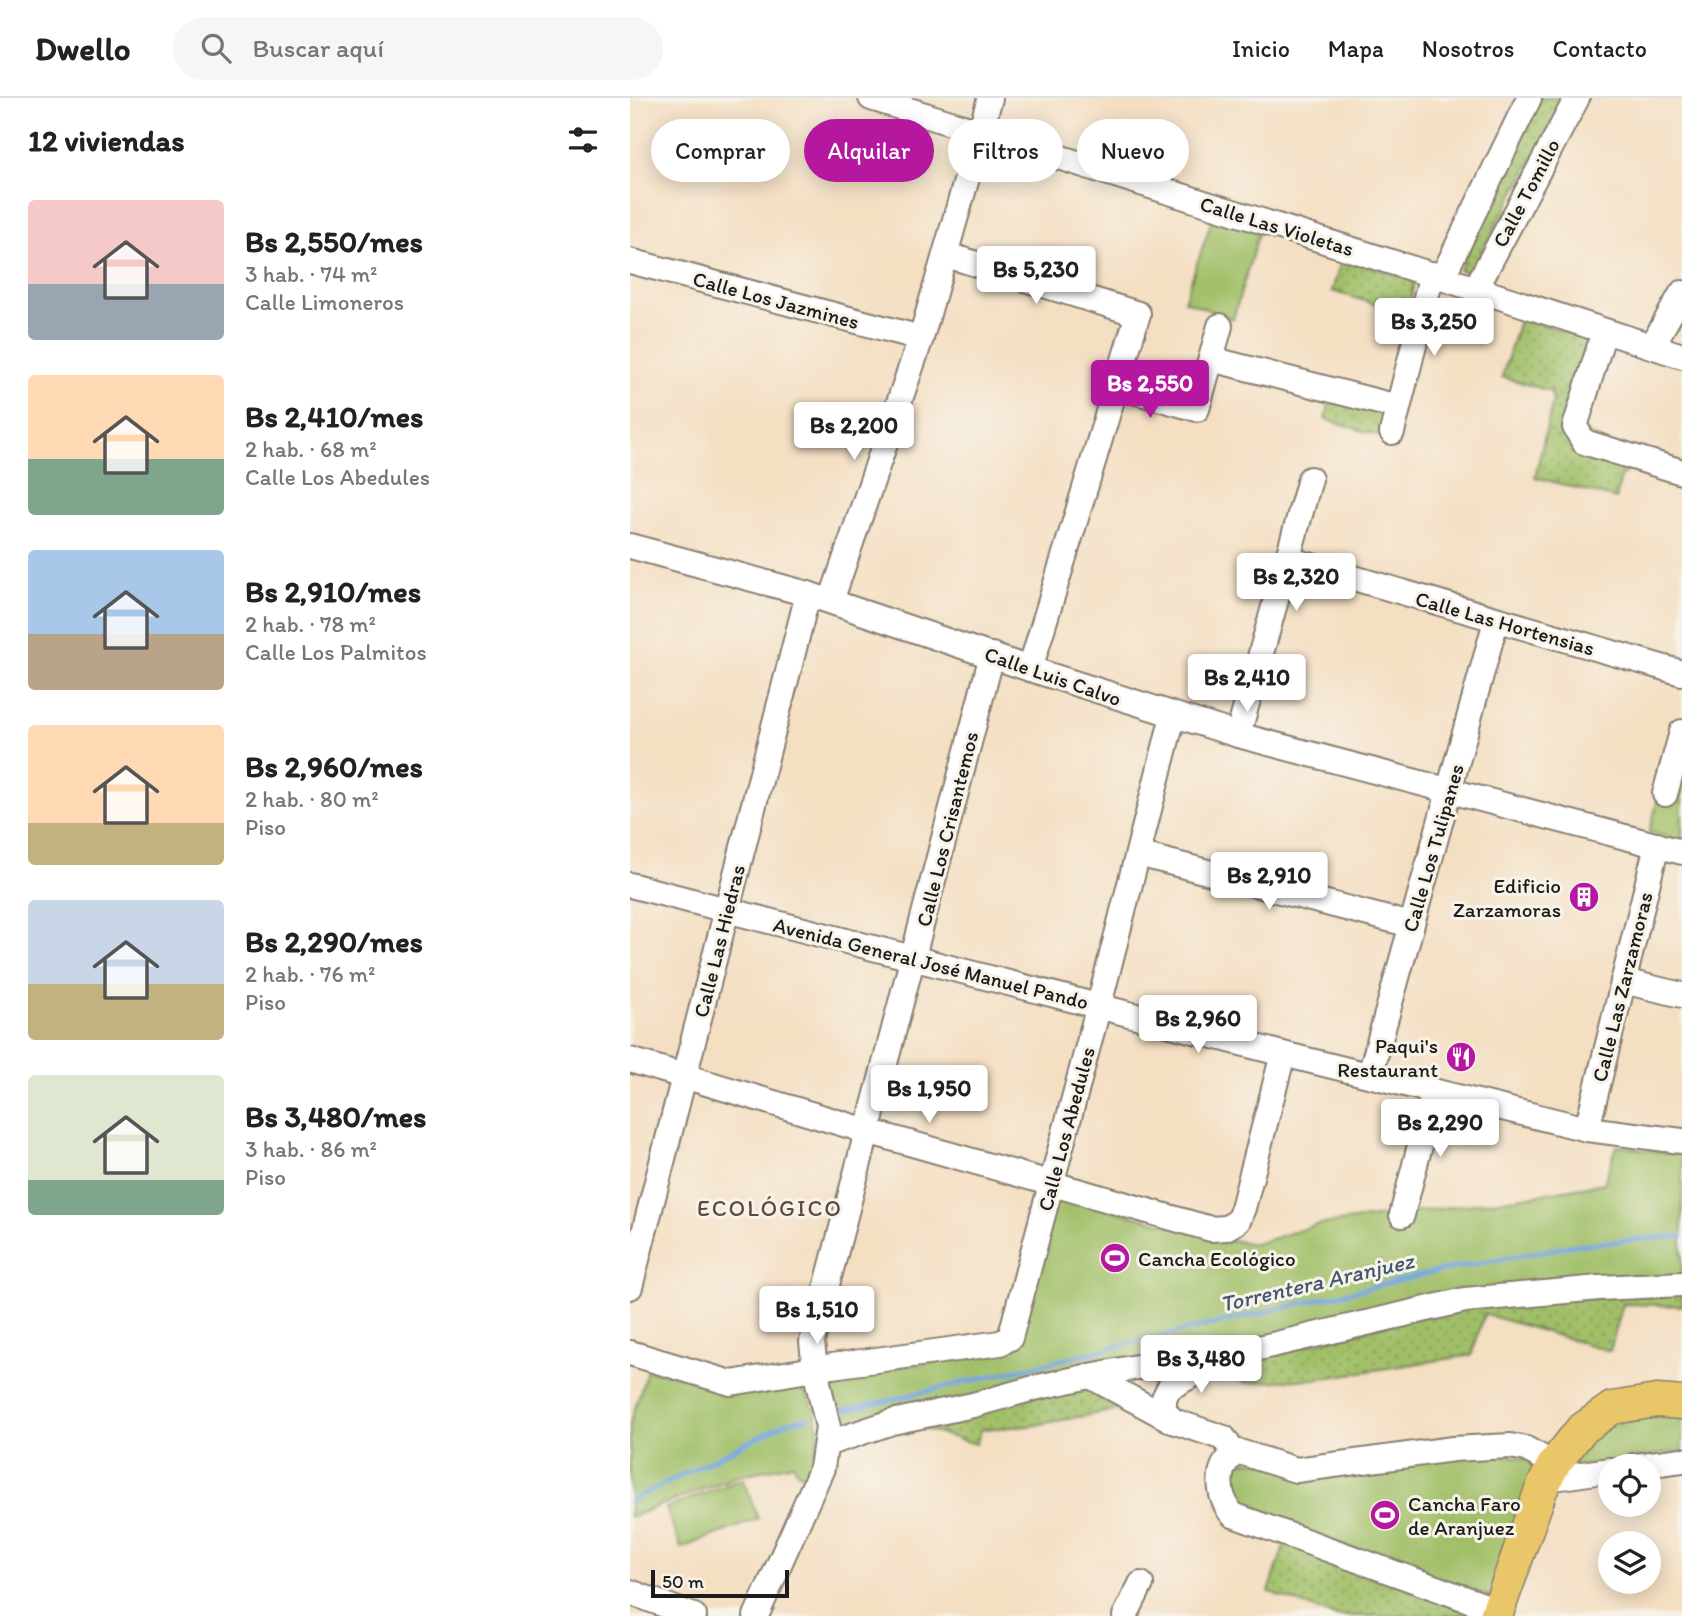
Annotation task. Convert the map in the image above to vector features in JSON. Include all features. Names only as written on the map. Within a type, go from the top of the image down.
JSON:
[{"type":"main road","points":[[1497,1613],[1550,1471],[1581,1430],[1612,1408],[1657,1401],[1682,1403]]},
{"type":"street","name":"Calle Las Violetas","points":[[870,98],[948,123]]},
{"type":"street","name":"Calle Las Hiedras","points":[[983,119],[990,98]]},
{"type":"street","name":"Calle Tomillo","points":[[1392,432],[1437,276],[1530,98]]},
{"type":"street","name":"Calle Tomillo","points":[[1476,288],[1577,98]]},
{"type":"street","name":"Calle Las Violetas","points":[[1063,159],[1476,288],[1682,356]]},
{"type":"street","name":"Calle Las Hiedras","points":[[630,1287],[686,1076],[726,910],[819,598],[921,338],[966,182]]},
{"type":"street","points":[[947,255],[1138,314],[1030,669]]},
{"type":"street","name":"Calle Los Jazmines","points":[[630,261],[921,338]]},
{"type":"street","points":[[1652,346],[1682,293]]},
{"type":"street","points":[[1116,386],[1198,410],[1220,326]]},
{"type":"street","points":[[1604,332],[1575,427],[1584,442],[1682,472]]},
{"type":"street","points":[[1211,359],[1398,407]]},
{"type":"street","points":[[1238,736],[1310,479]]},
{"type":"street","name":"Calle Luis Calvo","points":[[630,546],[819,598],[1238,736],[1682,852]]},
{"type":"street","name":"Calle Las Hortensias","points":[[1288,559],[1682,673]]},
{"type":"street","name":"Calle Los Tulipanes","points":[[1370,1075],[1496,621]]},
{"type":"street","name":"Calle Los Crisantemos","points":[[757,1616],[822,1468],[828,1427],[812,1342],[992,655]]},
{"type":"street","name":"Calle Los Abedules","points":[[815,1369],[1000,1343],[1010,1338],[1173,716]]},
{"type":"street","points":[[1665,794],[1682,732]]},
{"type":"street","name":"Calle Las Zarzamoras","points":[[1587,1129],[1657,845]]},
{"type":"street","points":[[1138,854],[1411,925]]},
{"type":"street","name":"Avenida General José Manuel Pando","points":[[630,885],[1283,1054],[1587,1129],[1682,1141]]},
{"type":"street","points":[[1623,981],[1682,995]]},
{"type":"street","points":[[630,1060],[1211,1229],[1230,1227],[1238,1221],[1283,1054]]},
{"type":"street","points":[[1402,1215],[1434,1091]]},
{"type":"street","points":[[1173,1421],[1164,1410],[1164,1398],[1169,1388],[1210,1364],[1245,1351],[1455,1302],[1599,1288],[1682,1284]]},
{"type":"street","points":[[630,1353],[731,1383],[815,1369]]},
{"type":"street","points":[[826,1444],[892,1422],[1090,1376],[1137,1367],[1210,1364]]},
{"type":"street","points":[[1090,1376],[1173,1421],[1224,1438],[1234,1454]]},
{"type":"street","points":[[1497,1613],[1233,1514],[1224,1506],[1219,1489],[1224,1469],[1234,1454],[1240,1452],[1296,1470],[1453,1449],[1510,1446],[1526,1449],[1550,1471],[1598,1470]]},
{"type":"street","points":[[1661,1463],[1682,1460]]},
{"type":"street","points":[[1125,1616],[1141,1584]]},
{"type":"street","points":[[630,1592],[694,1616]]},
{"type":"green space","points":[[1540,98],[1567,98],[1472,269],[1467,272],[1459,270]]},
{"type":"green space","points":[[1213,217],[1259,232],[1233,319],[1184,301]]},
{"type":"green space","points":[[1342,257],[1414,283],[1408,314],[1332,291]]},
{"type":"green space","points":[[1520,317],[1587,339],[1587,351],[1566,423],[1682,480],[1682,486],[1630,470],[1621,476],[1616,499],[1535,477],[1553,400],[1550,391],[1502,377]]},
{"type":"green space","points":[[1331,398],[1387,415],[1379,436],[1325,419]]},
{"type":"green space","points":[[1682,756],[1682,841],[1649,832],[1660,793]]},
{"type":"green space","points":[[1617,1146],[1675,1154],[1682,1149],[1682,1277],[1612,1279],[836,1430],[830,1377],[996,1353],[1058,1196],[1225,1239],[1255,1244],[1316,1225],[1525,1197],[1604,1183]]},
{"type":"green space","points":[[1682,1291],[1682,1306],[1623,1304],[1610,1351],[1484,1314],[1472,1355],[1317,1379],[1242,1383],[1242,1368],[1246,1360],[1450,1309]]},
{"type":"green space","points":[[647,1371],[795,1386],[807,1395],[818,1424],[817,1444],[808,1473],[799,1474],[793,1464],[738,1476],[630,1517],[630,1423]]},
{"type":"green space","points":[[1091,1383],[1161,1423],[1116,1410],[1030,1426],[982,1429],[976,1444],[911,1425]]},
{"type":"green space","points":[[1682,1414],[1682,1451],[1661,1454],[1598,1454],[1598,1464],[1568,1468],[1589,1441],[1602,1431],[1635,1419]]},
{"type":"green space","points":[[1496,1452],[1529,1460],[1534,1469],[1491,1597],[1257,1515],[1235,1502],[1230,1472],[1239,1462]]},
{"type":"green space","points":[[743,1479],[758,1519],[681,1548],[666,1508]]},
{"type":"green space","points":[[1285,1543],[1476,1612],[1477,1616],[1335,1616],[1269,1592]]},
{"type":"waterway","name":"Torrentera Aranjuez","points":[[842,1411],[1444,1270],[1574,1245],[1682,1236]]},
{"type":"waterway","name":"Torrentera Aranjuez","points":[[630,1501],[788,1422],[809,1418]]},
{"type":"place","name":"Edificio Zarzamoras","points":[[1584,897]]},
{"type":"place","name":"Paqui's Restaurant","points":[[1461,1057]]},
{"type":"place","name":"Cancha Ecológico","points":[[1115,1258]]},
{"type":"place","name":"Cancha Faro de Aranjuez","points":[[1385,1515]]},
{"type":"district","name":"ECOLÓGICO","points":[[770,1208]]}]
